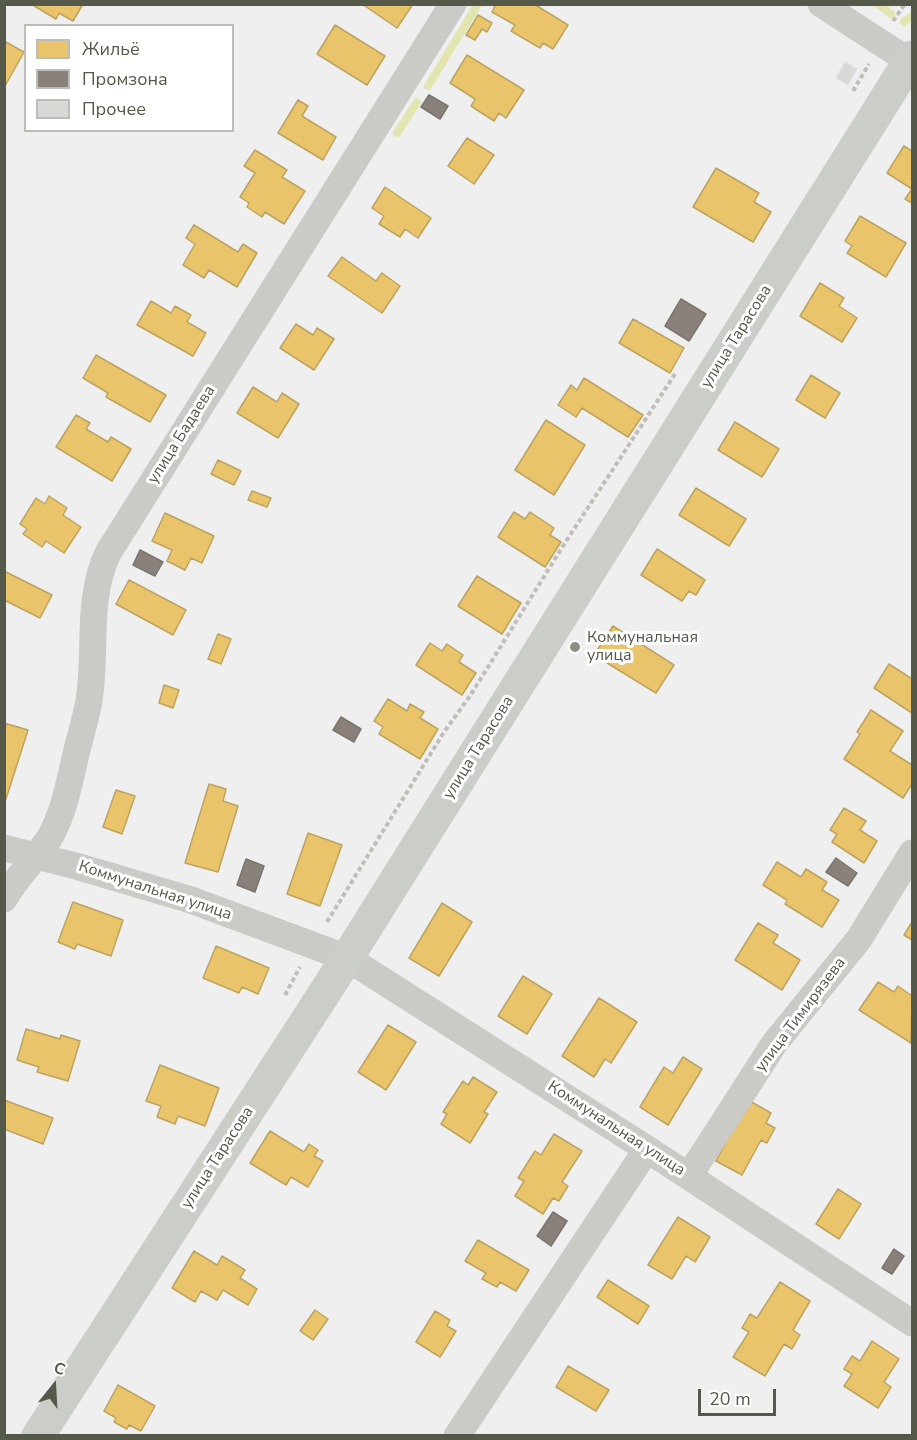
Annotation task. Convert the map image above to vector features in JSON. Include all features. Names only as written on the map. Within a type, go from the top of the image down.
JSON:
[{"type":"street","name":"улица Бадаева","points":[[4,899],[56,825],[66,792],[89,700],[96,590],[99,571],[108,553],[453,4]]},
{"type":"street","points":[[820,4],[880,43],[912,60]]},
{"type":"street","name":"улица Тарасова","points":[[38,1436],[347,958],[912,60]]},
{"type":"street","name":"Коммунальная улица","points":[[4,848],[191,900],[347,958],[689,1176],[912,1323]]},
{"type":"street","name":"улица Тимирязева","points":[[689,1176],[774,1044],[859,939],[912,853]]},
{"type":"street","points":[[457,1436],[647,1149]]},
{"type":"path","points":[[899,4],[903,7],[905,4]]},
{"type":"path","points":[[852,93],[880,43]]},
{"type":"path","points":[[284,997],[312,945],[444,732],[470,696],[563,546],[681,366]]},
{"type":"building: Жильё","points":[[31,4],[83,4],[73,21],[59,13],[56,19]]},
{"type":"building: Жильё","points":[[362,4],[413,4],[397,28]]},
{"type":"building: Жильё","points":[[496,4],[534,4],[568,25],[553,49],[543,43],[540,48],[511,31],[515,25],[492,12]]},
{"type":"building: Жильё","points":[[478,15],[492,23],[487,32],[482,29],[475,40],[466,35]]},
{"type":"building: Жильё","points":[[335,25],[385,56],[367,85],[317,54]]},
{"type":"building: Жильё","points":[[4,41],[24,52],[5,86],[4,86]]},
{"type":"building: Жильё","points":[[467,55],[524,90],[506,118],[499,113],[494,121],[471,106],[475,99],[450,83]]},
{"type":"building: Жильё","points":[[298,100],[308,106],[302,116],[336,137],[323,160],[278,133]]},
{"type":"building: Жильё","points":[[467,138],[494,155],[474,184],[448,166]]},
{"type":"building: Жильё","points":[[904,146],[912,151],[912,189],[887,173]]},
{"type":"building: Жильё","points":[[255,150],[287,170],[282,177],[305,191],[284,224],[265,212],[262,217],[247,207],[249,203],[240,197],[255,173],[244,166]]},
{"type":"building: Жильё","points":[[716,168],[759,193],[754,202],[771,212],[753,242],[693,207]]},
{"type":"building: Жильё","points":[[385,187],[431,218],[418,238],[405,229],[400,237],[379,224],[384,216],[372,208]]},
{"type":"building: Жильё","points":[[912,189],[912,203],[905,199]]},
{"type":"building: Жильё","points":[[860,216],[906,243],[886,277],[847,253],[852,246],[845,241]]},
{"type":"building: Жильё","points":[[194,225],[238,252],[243,244],[257,253],[237,287],[209,270],[204,278],[183,265],[195,244],[186,238]]},
{"type":"building: Жильё","points":[[342,257],[376,281],[382,273],[400,286],[382,313],[328,276]]},
{"type":"building: Жильё","points":[[820,283],[844,298],[839,306],[857,318],[842,342],[800,316]]},
{"type":"building: Жильё","points":[[151,301],[171,313],[175,306],[191,315],[187,322],[206,333],[193,356],[137,325]]},
{"type":"building: Жильё","points":[[633,319],[684,348],[670,373],[619,343]]},
{"type":"building: Жильё","points":[[296,324],[313,335],[317,328],[334,339],[314,370],[280,348]]},
{"type":"building: Жильё","points":[[96,355],[166,395],[150,422],[106,397],[108,393],[83,378]]},
{"type":"building: Жильё","points":[[811,375],[840,393],[825,418],[796,400]]},
{"type":"building: Жильё","points":[[584,378],[643,415],[628,437],[582,408],[576,417],[558,405],[571,385],[577,390]]},
{"type":"building: Жильё","points":[[253,387],[277,402],[282,393],[299,404],[278,438],[237,413]]},
{"type":"building: Жильё","points":[[76,415],[90,423],[86,429],[108,442],[111,437],[131,449],[112,481],[56,447]]},
{"type":"building: Жильё","points":[[546,420],[585,445],[554,495],[515,470]]},
{"type":"building: Жильё","points":[[735,422],[779,449],[762,477],[718,450]]},
{"type":"building: Жильё","points":[[218,460],[241,471],[234,485],[211,474]]},
{"type":"building: Жильё","points":[[696,488],[746,519],[729,546],[679,515]]},
{"type":"building: Жильё","points":[[252,491],[271,498],[267,507],[248,500]]},
{"type":"building: Жильё","points":[[49,496],[67,508],[63,515],[81,527],[64,553],[46,541],[42,547],[23,534],[27,529],[20,524],[36,498],[45,504]]},
{"type":"building: Жильё","points":[[514,512],[525,519],[530,512],[554,528],[550,535],[561,542],[545,567],[498,537]]},
{"type":"building: Жильё","points":[[165,513],[214,536],[202,563],[191,558],[185,570],[167,561],[172,550],[152,541]]},
{"type":"building: Жильё","points":[[657,549],[705,580],[696,595],[689,591],[682,601],[641,575]]},
{"type":"building: Жильё","points":[[4,571],[52,595],[40,618],[4,600]]},
{"type":"building: Жильё","points":[[477,576],[521,603],[502,634],[458,606]]},
{"type":"building: Жильё","points":[[129,580],[186,610],[173,635],[116,604]]},
{"type":"building: Жильё","points":[[613,626],[674,665],[656,693],[594,655]]},
{"type":"building: Жильё","points":[[218,634],[231,639],[221,664],[208,659]]},
{"type":"building: Жильё","points":[[430,643],[442,651],[447,644],[463,655],[459,662],[476,673],[462,695],[416,665]]},
{"type":"building: Жильё","points":[[889,664],[912,679],[912,713],[874,688]]},
{"type":"building: Жильё","points":[[164,685],[179,690],[173,708],[159,703]]},
{"type":"building: Жильё","points":[[388,699],[407,711],[410,704],[424,712],[420,718],[438,729],[420,759],[379,734],[383,727],[374,721]]},
{"type":"building: Жильё","points":[[871,710],[903,731],[890,751],[912,765],[912,784],[903,798],[844,759],[860,734],[857,732]]},
{"type":"building: Жильё","points":[[4,723],[28,730],[6,799],[4,798]]},
{"type":"building: Жильё","points":[[209,784],[226,789],[223,801],[238,806],[218,872],[185,863]]},
{"type":"building: Жильё","points":[[116,790],[135,796],[122,834],[103,827]]},
{"type":"building: Жильё","points":[[844,808],[866,821],[860,830],[877,841],[864,863],[832,842],[837,834],[830,830]]},
{"type":"building: Жильё","points":[[308,833],[342,845],[320,906],[287,894]]},
{"type":"building: Жильё","points":[[777,862],[801,877],[806,869],[827,882],[822,890],[839,900],[822,927],[785,904],[787,900],[763,885]]},
{"type":"building: Жильё","points":[[73,902],[123,920],[111,956],[77,944],[75,949],[58,942]]},
{"type":"building: Жильё","points":[[442,903],[472,922],[439,976],[409,958]]},
{"type":"building: Жильё","points":[[912,922],[912,940],[904,935]]},
{"type":"building: Жильё","points":[[758,923],[778,935],[773,943],[800,960],[782,990],[735,960]]},
{"type":"building: Жильё","points":[[216,946],[269,968],[258,994],[242,987],[239,993],[203,978]]},
{"type":"building: Жильё","points":[[523,976],[552,994],[527,1034],[498,1016]]},
{"type":"building: Жильё","points":[[878,982],[894,992],[898,986],[912,996],[911,1043],[859,1010]]},
{"type":"building: Жильё","points":[[599,998],[637,1022],[611,1063],[605,1059],[594,1077],[562,1056]]},
{"type":"building: Жильё","points":[[388,1025],[416,1042],[386,1090],[358,1072]]},
{"type":"building: Жильё","points":[[26,1029],[60,1039],[61,1035],[80,1041],[68,1081],[37,1072],[39,1067],[17,1060]]},
{"type":"building: Жильё","points":[[683,1057],[702,1069],[668,1125],[640,1107],[664,1067],[673,1073]]},
{"type":"building: Жильё","points":[[160,1065],[219,1088],[205,1126],[178,1116],[175,1124],[157,1117],[161,1106],[146,1101]]},
{"type":"building: Жильё","points":[[473,1077],[497,1092],[484,1112],[488,1114],[470,1143],[441,1124],[447,1114],[443,1112],[463,1081],[468,1085]]},
{"type":"building: Жильё","points":[[4,1100],[53,1118],[43,1144],[4,1129]]},
{"type":"building: Жильё","points":[[748,1100],[771,1113],[766,1123],[775,1128],[767,1143],[761,1140],[742,1175],[716,1161]]},
{"type":"building: Жильё","points":[[270,1131],[304,1152],[309,1144],[318,1150],[314,1156],[323,1161],[308,1187],[291,1177],[286,1185],[250,1163]]},
{"type":"building: Жильё","points":[[554,1134],[582,1151],[562,1182],[568,1186],[559,1201],[553,1198],[543,1214],[515,1196],[524,1181],[518,1178],[535,1151],[541,1155]]},
{"type":"building: Жильё","points":[[838,1189],[861,1204],[839,1239],[816,1224]]},
{"type":"building: Жильё","points":[[678,1217],[710,1237],[695,1262],[686,1256],[672,1279],[648,1265]]},
{"type":"building: Жильё","points":[[478,1240],[529,1270],[516,1291],[500,1282],[497,1287],[482,1279],[486,1273],[465,1261]]},
{"type":"building: Жильё","points":[[194,1251],[217,1265],[222,1256],[245,1270],[240,1278],[257,1289],[248,1305],[223,1290],[217,1300],[201,1291],[195,1302],[172,1288]]},
{"type":"building: Жильё","points":[[608,1280],[649,1306],[638,1324],[597,1297]]},
{"type":"building: Жильё","points":[[780,1282],[810,1301],[793,1330],[800,1335],[792,1349],[784,1344],[765,1376],[733,1357],[749,1332],[742,1328],[750,1314],[757,1318]]},
{"type":"building: Жильё","points":[[315,1310],[328,1319],[313,1340],[300,1331]]},
{"type":"building: Жильё","points":[[435,1311],[450,1320],[447,1326],[456,1331],[440,1357],[416,1342]]},
{"type":"building: Жильё","points":[[872,1341],[899,1359],[884,1382],[891,1387],[878,1408],[844,1386],[852,1374],[844,1369],[852,1356],[860,1361]]},
{"type":"building: Жильё","points":[[568,1366],[609,1390],[596,1411],[556,1387]]},
{"type":"building: Жильё","points":[[118,1385],[155,1406],[141,1431],[129,1425],[127,1429],[114,1422],[116,1418],[104,1411]]},
{"type":"building: Промзона","points":[[429,95],[448,106],[440,119],[421,107]]},
{"type":"building: Промзона","points":[[681,299],[706,314],[689,341],[665,326]]},
{"type":"building: Промзона","points":[[140,550],[163,562],[155,576],[133,565]]},
{"type":"building: Промзона","points":[[341,717],[361,729],[354,742],[333,730]]},
{"type":"building: Промзона","points":[[836,858],[857,873],[848,886],[826,872]]},
{"type":"building: Промзона","points":[[246,859],[264,866],[255,892],[237,885]]},
{"type":"building: Промзона","points":[[553,1212],[567,1221],[551,1246],[537,1236]]},
{"type":"building: Промзона","points":[[894,1249],[904,1256],[892,1274],[882,1268]]},
{"type":"building: Прочее","points":[[845,62],[857,69],[848,85],[836,78]]},
{"type":"waterway","points":[[428,86],[478,4]]},
{"type":"waterway","points":[[878,4],[891,14]]},
{"type":"waterway","points":[[904,22],[912,16]]},
{"type":"waterway","points":[[397,133],[417,102]]},
{"type":"place","name":"Коммунальная улица","points":[[575,647]]}]
